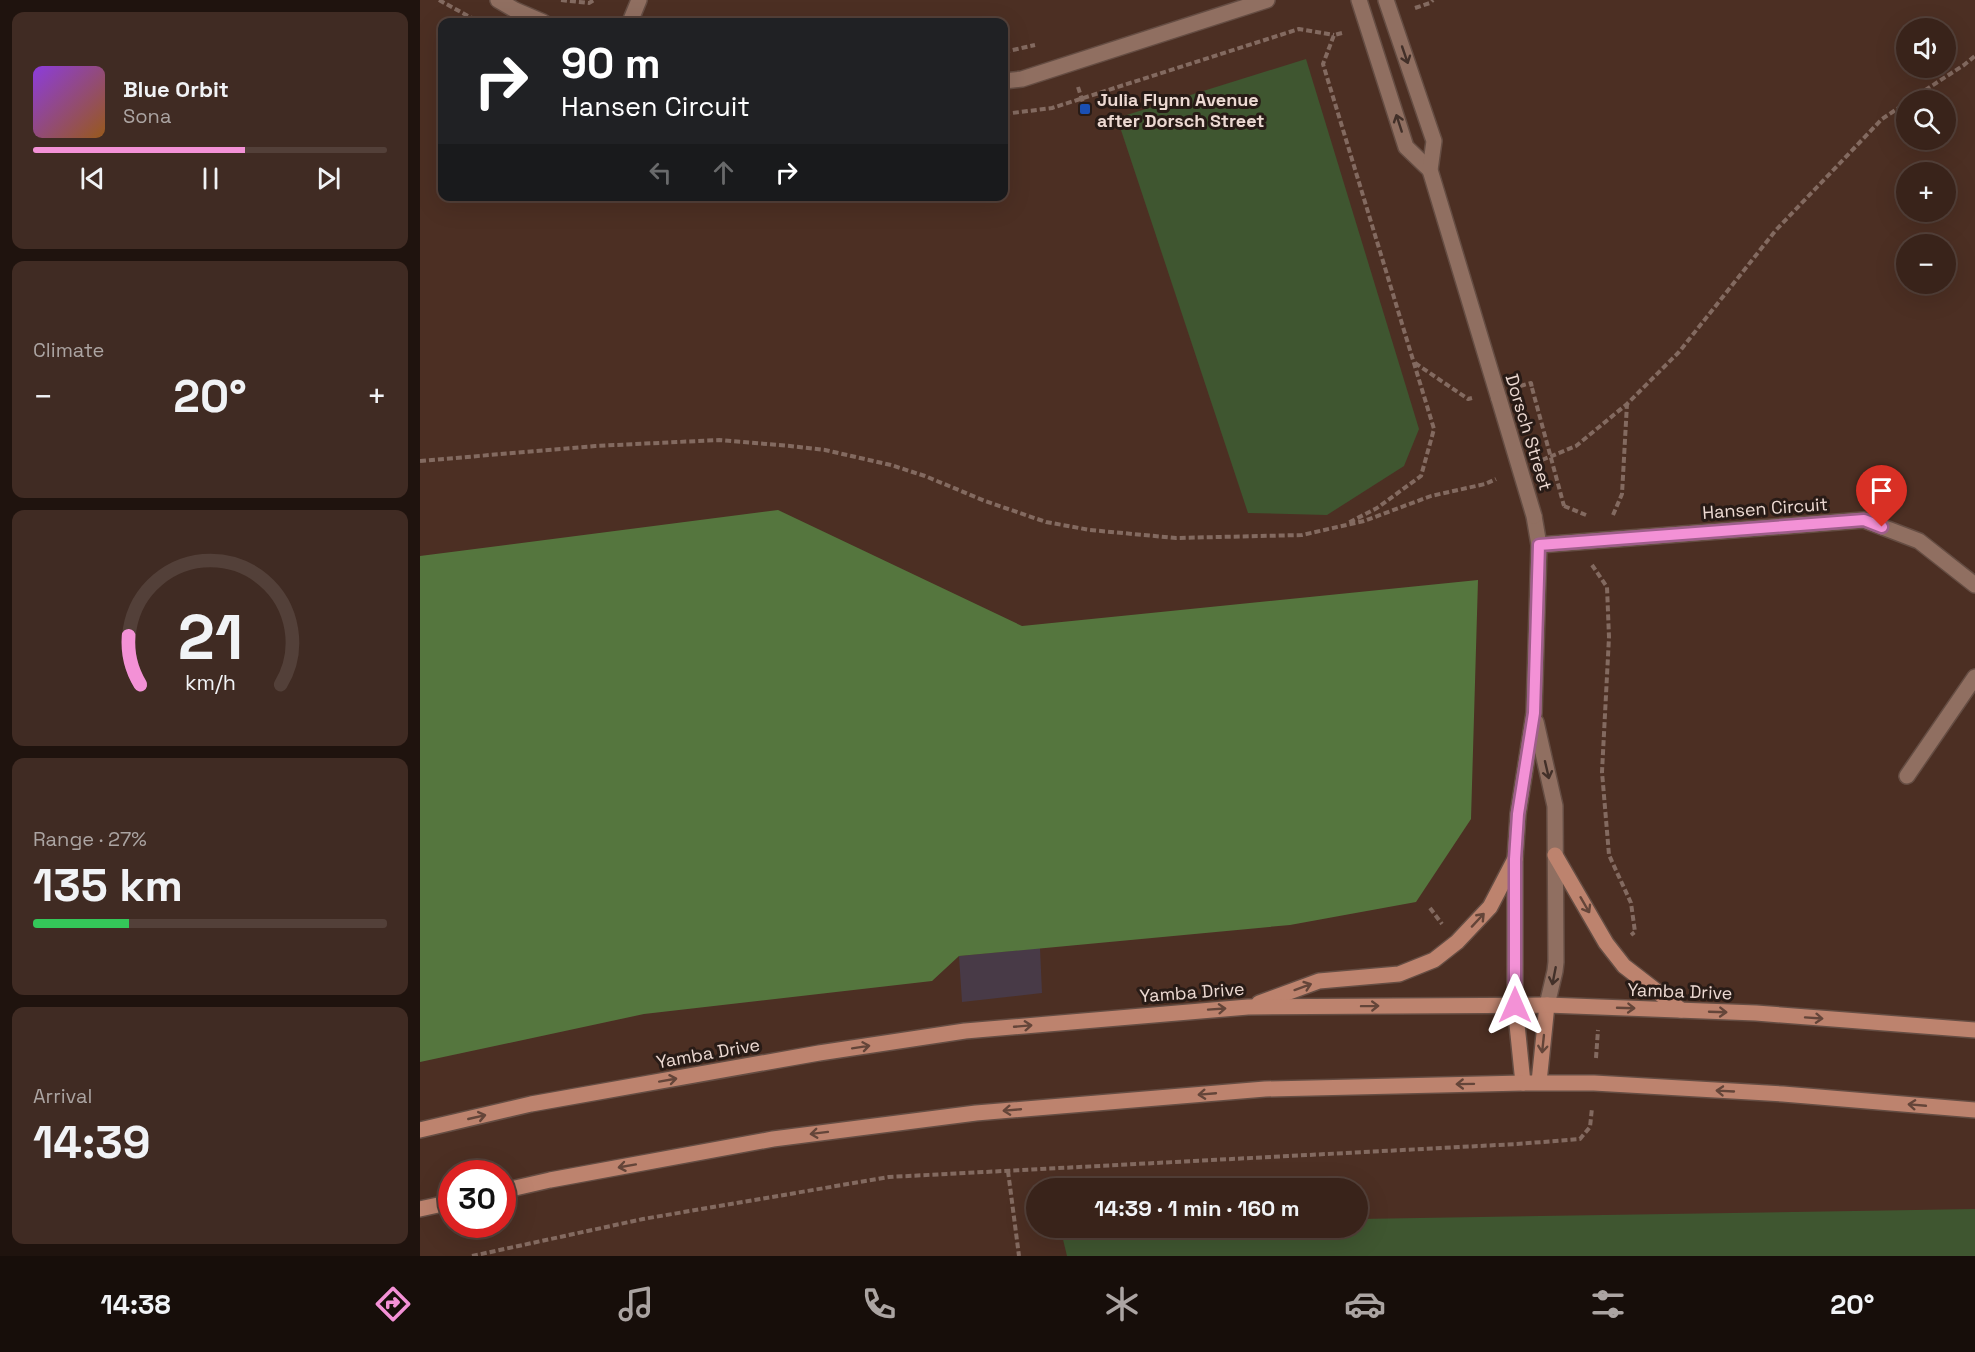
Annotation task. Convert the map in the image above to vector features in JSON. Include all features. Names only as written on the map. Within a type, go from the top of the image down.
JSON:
[{"type":"main road","points":[[1555,855],[1606,943],[1624,966],[1681,1010]]},
{"type":"main road","points":[[1248,1007],[1319,981],[1399,974],[1434,960],[1458,942],[1490,907],[1515,859]]},
{"type":"main road","points":[[1515,1005],[1523,1083]]},
{"type":"main road","points":[[1539,1082],[1547,1005]]},
{"type":"main road","name":"Yamba Drive","points":[[420,1130],[543,1102],[819,1053],[942,1034],[1248,1007],[1547,1005],[1756,1013],[1975,1030]]},
{"type":"main road","points":[[516,1188],[773,1139],[976,1113],[1265,1089],[1539,1082],[1610,1084],[1975,1110]]},
{"type":"main road","points":[[420,1209],[438,1205]]},
{"type":"street","points":[[498,0],[533,18]]},
{"type":"street","points":[[632,18],[639,0]]},
{"type":"street","points":[[1008,81],[1022,79],[1268,0]]},
{"type":"street","name":"Dorsch Street","points":[[1359,0],[1406,147],[1430,170]]},
{"type":"street","name":"Dorsch Street","points":[[1386,0],[1434,141],[1430,170],[1534,516],[1539,545],[1534,713],[1518,814],[1515,859],[1515,1005]]},
{"type":"street","name":"Hansen Circuit","points":[[1539,545],[1864,520],[1919,541],[1975,585]]},
{"type":"street","points":[[1907,776],[1975,677]]},
{"type":"street","name":"Dorsch Street","points":[[1534,713],[1555,806],[1555,972],[1547,1005]]},
{"type":"path","points":[[439,0],[472,18]]},
{"type":"path","points":[[561,0],[589,3],[594,0]]},
{"type":"path","points":[[1392,16],[1430,3],[1432,0]]},
{"type":"path","points":[[1008,114],[1052,108],[1299,29],[1334,35],[1367,24]]},
{"type":"path","points":[[1334,35],[1323,64],[1434,429],[1420,476],[1377,508],[1342,526]]},
{"type":"path","points":[[1926,90],[1975,56]]},
{"type":"path","points":[[1535,463],[1576,446],[1627,404],[1679,352],[1776,230],[1882,119],[1896,110]]},
{"type":"path","points":[[1531,386],[1564,506]]},
{"type":"path","points":[[420,461],[552,449],[719,440],[825,450],[858,456],[925,476],[1036,519],[1090,530],[1176,538],[1302,535],[1392,512],[1431,496],[1485,484],[1505,476]]},
{"type":"path","points":[[1008,1171],[1019,1256]]},
{"type":"shaded area","points":[[1040,948],[1042,993],[962,1002],[959,956]]},
{"type":"green space","points":[[1306,59],[1419,429],[1404,466],[1327,515],[1248,513],[1117,118]]},
{"type":"green space","points":[[778,510],[1022,626],[1478,580],[1471,819],[1416,902],[1290,925],[959,956],[932,981],[644,1014],[420,1062],[420,556]]},
{"type":"green space","points":[[1975,1209],[1975,1256],[1067,1256],[1063,1238],[1368,1238],[1368,1219]]},
{"type":"place","name":"Julia Flynn Avenue after Dorsch Street","points":[[1085,109]]},
{"type":"route","points":[[1515,1005],[1515,859],[1518,814],[1534,713],[1539,545],[1864,520],[1882,527]]}]
